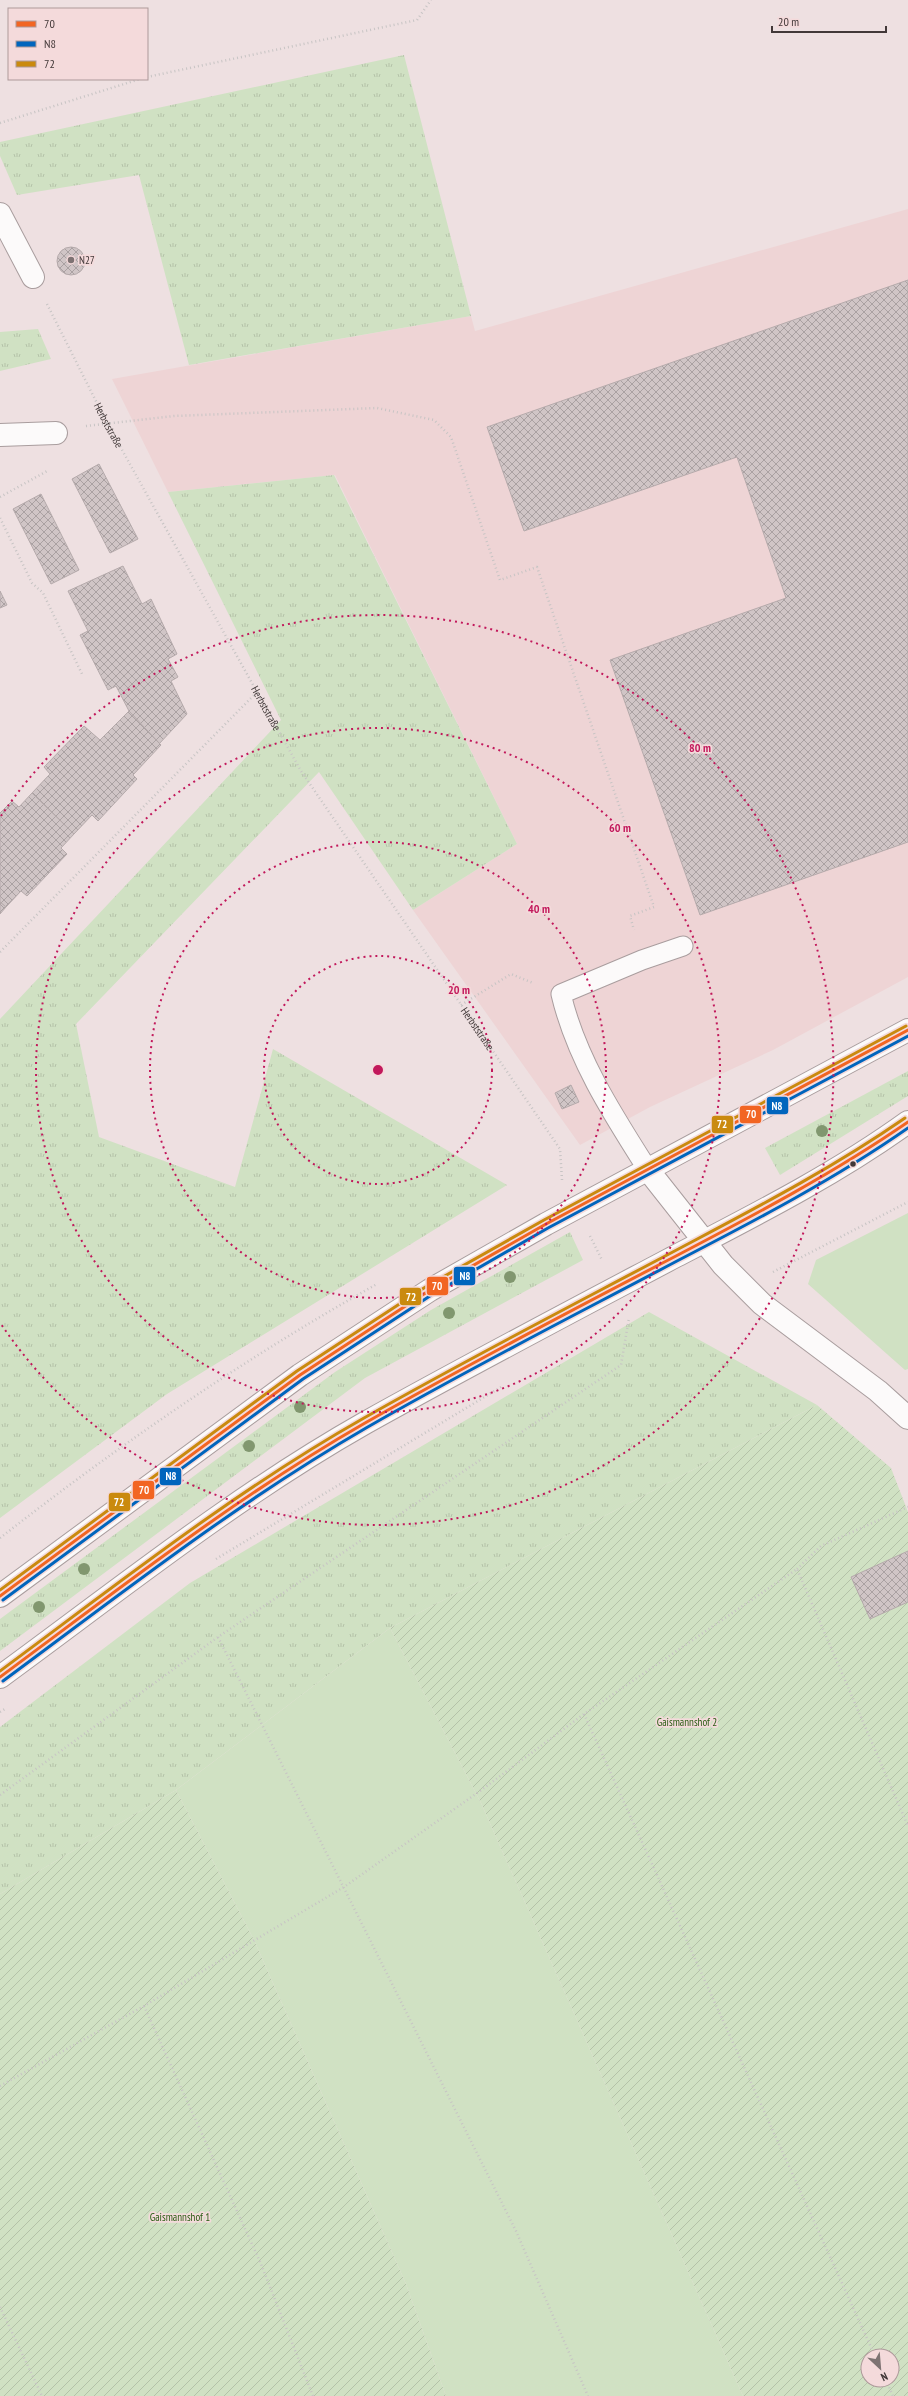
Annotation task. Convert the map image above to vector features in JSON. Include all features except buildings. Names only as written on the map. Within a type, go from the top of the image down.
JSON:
[{"type":"main road","points":[[0,214],[33,277]]},
{"type":"main road","points":[[0,435],[56,433]]},
{"type":"main road","points":[[0,1596],[342,1346],[479,1261],[908,1030]]},
{"type":"main road","points":[[0,1677],[210,1523],[300,1462],[436,1384],[704,1242],[817,1180],[908,1122]]},
{"type":"main road","points":[[648,1170],[704,1242],[762,1304],[872,1386],[908,1418]]},
{"type":"lane","points":[[648,1170],[580,1051],[568,1021],[561,994],[642,960],[683,946]]},
{"type":"path","points":[[148,77],[417,20],[431,0]]},
{"type":"path","points":[[0,123],[137,80]]},
{"type":"path","name":"Herbststraße","points":[[0,1795],[218,1637],[621,1364],[630,1309],[616,1288],[575,1210],[562,1180],[560,1149],[301,771],[258,691],[107,423],[33,277]]},
{"type":"path","points":[[107,423],[174,416],[377,408],[434,420],[451,438],[500,580],[537,567],[654,907],[630,916],[642,960]]},
{"type":"path","points":[[0,497],[49,470]]},
{"type":"path","points":[[0,518],[32,583],[43,593],[82,674]]},
{"type":"path","points":[[0,952],[258,691]]},
{"type":"path","points":[[461,1005],[511,974],[561,994]]},
{"type":"path","points":[[745,1287],[908,1202]]},
{"type":"path","points":[[210,1564],[508,1383]]},
{"type":"path","points":[[0,2086],[144,2006],[344,1887],[480,1791],[584,1714],[797,1569],[821,1546],[908,1506]]},
{"type":"path","points":[[797,1569],[908,1826]]},
{"type":"path","points":[[218,1637],[516,2231],[588,2396]]},
{"type":"path","points":[[0,1712],[6,1708]]},
{"type":"path","points":[[584,1714],[871,2348]]},
{"type":"path","points":[[144,2006],[261,2264],[312,2396]]},
{"type":"path","points":[[0,2306],[42,2396]]},
{"type":"shaded area","points":[[908,209],[908,977],[773,1050],[650,1107],[580,1145],[413,910],[517,844],[335,475],[168,492],[112,379],[471,316],[475,331]]},
{"type":"green space","points":[[404,55],[471,316],[189,365],[139,175],[17,195],[0,156],[0,142]]},
{"type":"green space","points":[[38,329],[51,359],[0,371],[0,332]]},
{"type":"green space","points":[[334,475],[517,844],[413,910],[319,772],[76,1024],[99,1137],[235,1187],[273,1049],[507,1185],[167,1394],[0,1518],[0,1019],[281,720],[168,492]]},
{"type":"green space","points":[[908,1071],[908,1096],[780,1175],[765,1148]]},
{"type":"green space","points":[[908,1213],[908,1369],[905,1370],[808,1284],[816,1260]]},
{"type":"green space","points":[[570,1232],[583,1260],[365,1378],[0,1651],[0,1619],[335,1372],[431,1310]]},
{"type":"green space","points":[[649,1312],[817,1405],[390,1628],[176,1790],[0,1894],[0,1727],[190,1583]]},
{"type":"green space","name":"Gaismannshof 2","points":[[817,1405],[891,1468],[908,1512],[908,2396],[743,2396],[481,1803],[390,1628]]},
{"type":"green space","points":[[390,1628],[481,1803],[743,2396],[446,2396],[406,2284],[254,1940],[176,1790]]},
{"type":"green space","name":"Gaismannshof 1","points":[[176,1790],[254,1940],[406,2284],[446,2396],[0,2396],[0,1894]]},
{"type":"transit line","name":"72","points":[[0,1590],[297,1371],[427,1286],[544,1220],[906,1026]]},
{"type":"transit line","name":"70","points":[[0,1596],[300,1375],[430,1290],[546,1224],[908,1030]]},
{"type":"transit line","name":"N8","points":[[3,1600],[303,1379],[433,1294],[548,1228],[908,1036]]},
{"type":"transit line","name":"72","points":[[0,1671],[178,1539],[269,1476],[316,1446],[440,1376],[819,1173],[905,1118]]},
{"type":"transit line","name":"70","points":[[0,1677],[134,1577],[224,1513],[317,1452],[403,1401],[559,1317],[736,1225],[852,1159],[908,1122]]},
{"type":"transit line","name":"N8","points":[[3,1681],[226,1517],[272,1486],[366,1428],[521,1343],[824,1182],[908,1128]]},
{"type":"place","name":"N27","points":[[71,260]]}]
